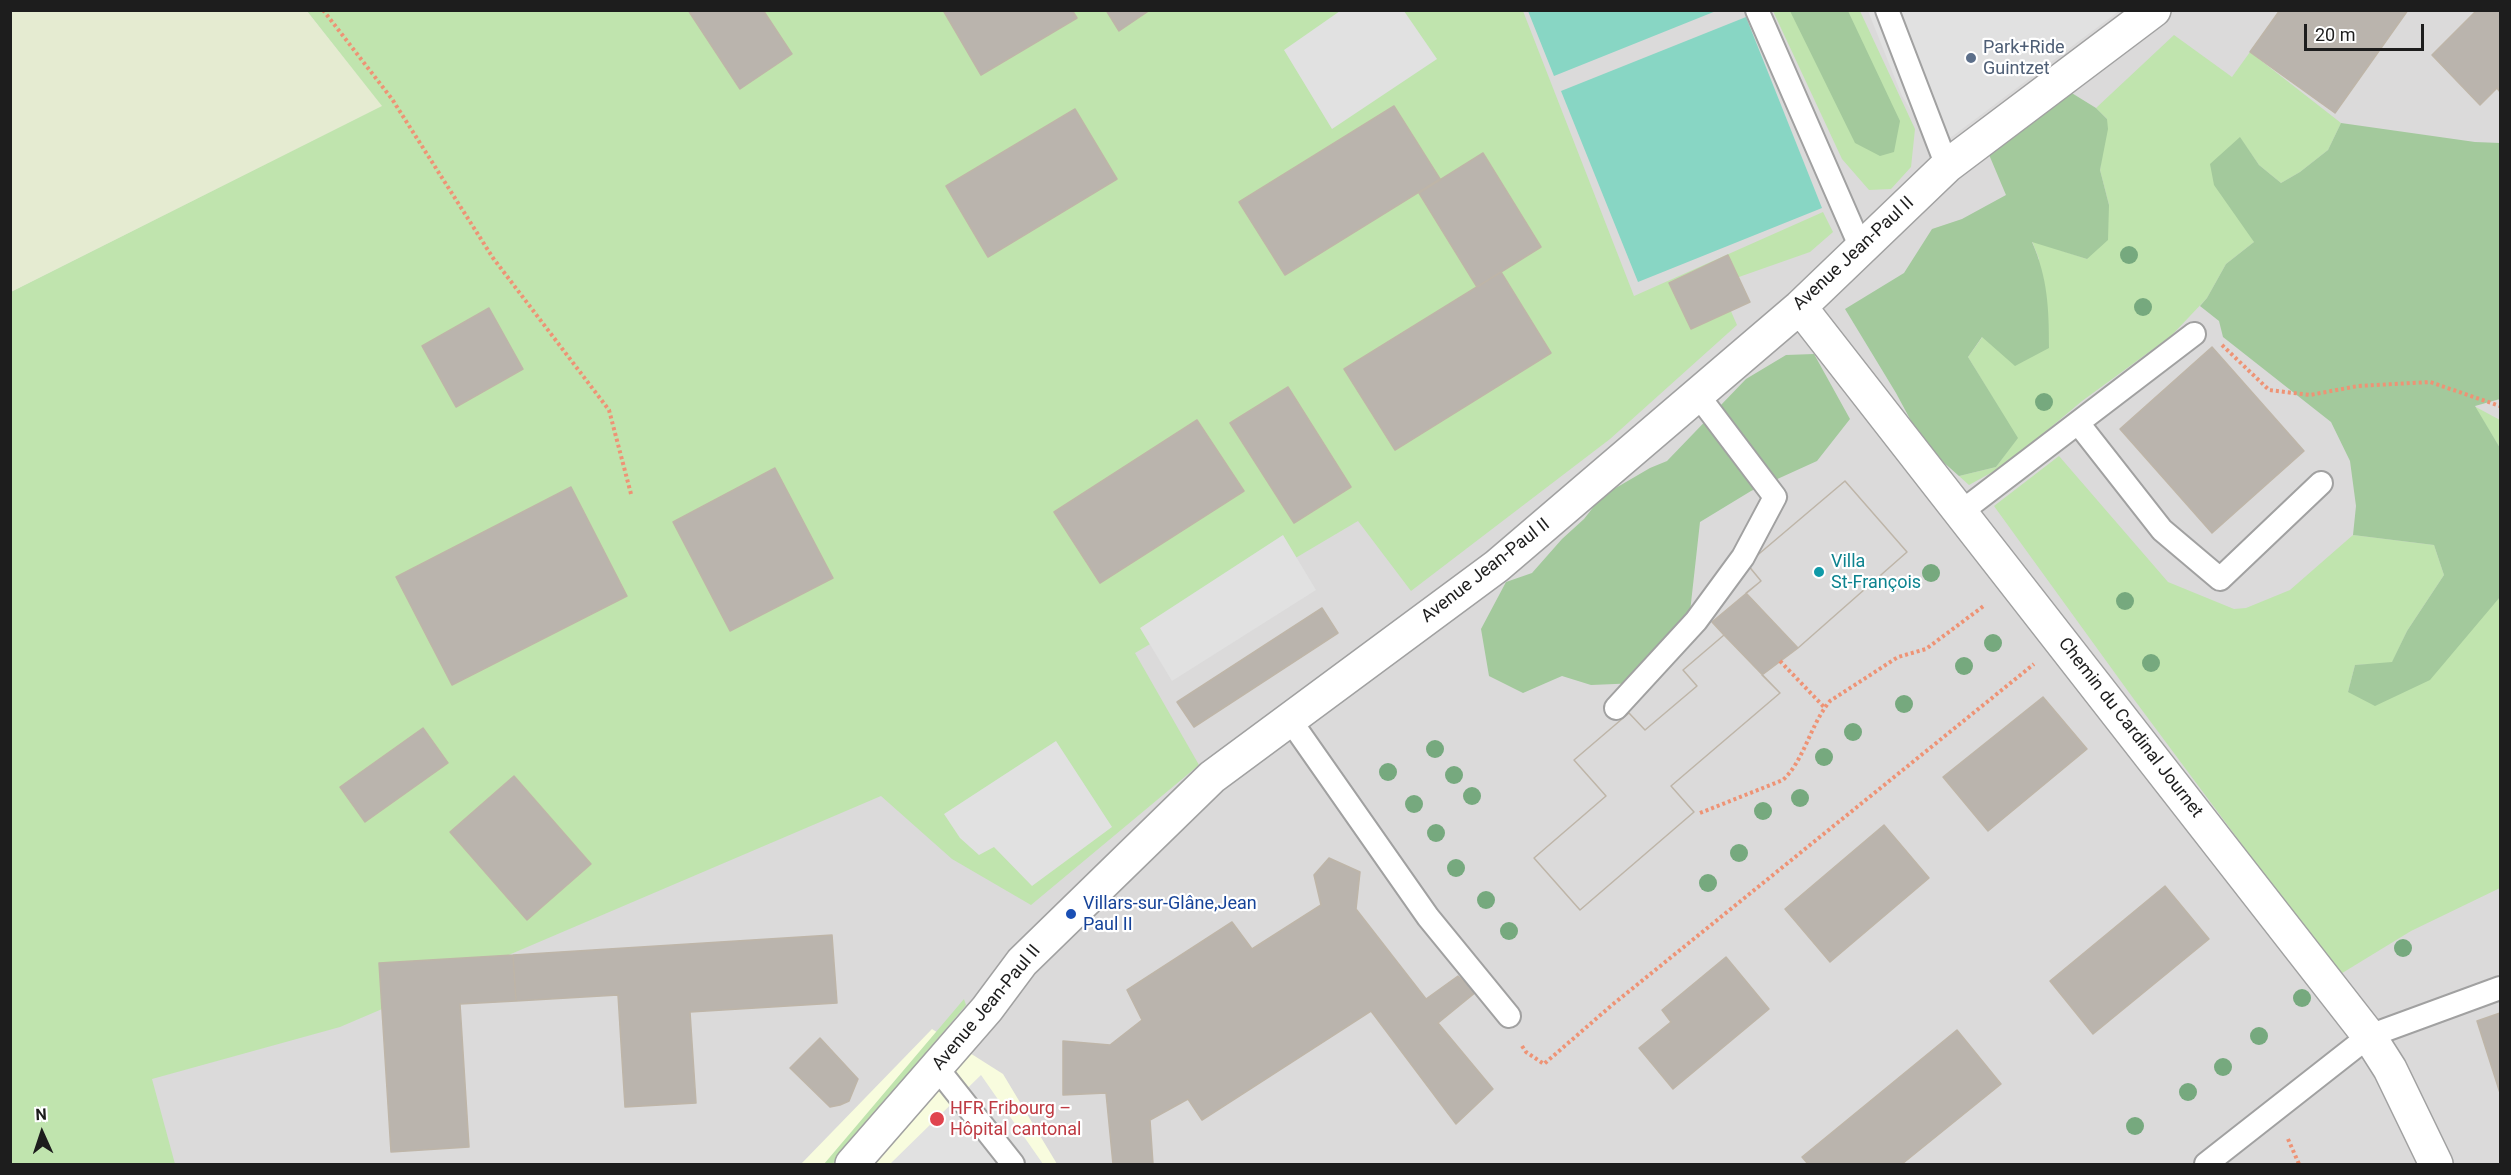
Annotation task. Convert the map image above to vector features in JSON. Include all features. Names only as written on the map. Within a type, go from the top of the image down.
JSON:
[{"type":"street","name":"Avenue Jean-Paul II","points":[[852,1164],[987,1009],[1022,962],[1212,777],[1497,566],[1800,306],[1947,166],[2154,10]]},
{"type":"street","name":"Chemin du Cardinal Journet","points":[[1800,306],[2369,1036],[2390,1069],[2436,1164]]},
{"type":"lane","points":[[1757,10],[1861,248]]},
{"type":"lane","points":[[1887,10],[1947,166]]},
{"type":"lane","points":[[1961,512],[2194,334]]},
{"type":"lane","points":[[1616,708],[1696,621],[1743,557],[1775,497],[1698,394]]},
{"type":"lane","points":[[2078,423],[2162,530],[2220,579],[2321,483]]},
{"type":"lane","points":[[1290,720],[1428,917],[1509,1016]]},
{"type":"lane","points":[[2205,1164],[2369,1036],[2500,988]]},
{"type":"lane","points":[[937,1068],[1013,1164]]},
{"type":"path","points":[[323,10],[392,99],[493,258],[609,410],[632,494]]},
{"type":"path","points":[[2194,334],[2211,334],[2268,390],[2310,395],[2358,386],[2430,382],[2500,406]]},
{"type":"path","points":[[1700,813],[1783,780],[1793,770],[1830,701],[1898,657],[1926,649],[2016,582]]},
{"type":"path","points":[[1509,1016],[1512,1033],[1526,1052],[1544,1064],[1621,998],[2062,641]]},
{"type":"path","points":[[1780,661],[1825,708]]},
{"type":"shaded area","points":[[11,11],[307,11],[383,106],[11,292]]},
{"type":"shaded area","points":[[307,11],[2500,11],[2500,1164],[11,1164],[11,292],[382,106]]},
{"type":"shaded area","points":[[1340,11],[1404,11],[1437,59],[1332,129],[1284,50]]},
{"type":"shaded area","points":[[1528,11],[1716,11],[1554,76]]},
{"type":"shaded area","name":"Park+Ride Guintzet","points":[[1868,11],[2119,11],[1953,136],[1933,147],[1902,96]]},
{"type":"shaded area","points":[[1746,17],[1822,208],[1638,282],[1561,91]]},
{"type":"shaded area","points":[[1283,535],[1316,590],[1172,681],[1140,628]]},
{"type":"shaded area","points":[[1056,741],[1112,827],[1032,886],[994,847],[979,855],[960,838],[944,814]]},
{"type":"shaded area","name":"HFR Fribourg – Hôpital cantonal","points":[[932,1029],[1003,1074],[1057,1164],[801,1164]]},
{"type":"shaded area","points":[[981,1075],[1043,1164],[890,1164]]},
{"type":"green space","points":[[307,11],[1523,11],[1634,296],[1823,212],[1833,232],[1810,252],[1719,284],[1737,325],[1610,439],[1411,591],[1358,521],[1135,653],[1199,765],[1031,905],[952,859],[881,796],[340,1027],[152,1079],[175,1164],[11,1164],[11,292],[382,106]]},
{"type":"green space","points":[[1773,11],[1860,11],[1915,129],[1911,167],[1891,189],[1869,190],[1842,159]]},
{"type":"green space","points":[[1790,11],[1848,11],[1900,121],[1894,152],[1880,156],[1855,143]]},
{"type":"green space","points":[[2174,35],[2232,77],[2250,52],[2341,123],[2328,150],[2300,172],[2281,183],[2259,165],[2240,138],[2254,242],[2226,264],[2207,298],[2171,336],[2082,401],[2007,464],[1969,485],[1959,476],[1996,467],[2017,438],[1968,357],[2039,259],[2032,241],[2087,259],[2109,205],[2100,170],[2107,119],[2096,108]]},
{"type":"green space","points":[[2062,87],[2096,108],[2107,119],[2108,129],[2100,170],[2109,205],[2108,240],[2087,259],[2032,242],[2047,294],[2049,348],[2015,366],[1982,337],[1968,357],[2018,438],[1996,467],[1959,476],[1924,445],[1896,393],[1845,309],[1904,273],[1932,229],[1962,219],[2006,195],[1982,138]]},
{"type":"green space","points":[[2341,123],[2475,142],[2500,143],[2500,399],[2475,406],[2500,448],[2500,597],[2430,680],[2375,706],[2348,692],[2355,665],[2392,662],[2407,631],[2444,575],[2434,545],[2353,535],[2356,506],[2350,461],[2331,422],[2223,337],[2219,321],[2200,306],[2226,264],[2254,242],[2214,185],[2210,164],[2240,137],[2259,165],[2281,183],[2300,172],[2328,150]]},
{"type":"green space","points":[[1814,354],[1850,419],[1817,461],[1751,491],[1700,522],[1690,612],[1639,683],[1591,685],[1562,676],[1523,693],[1489,676],[1481,629],[1506,582],[1532,573],[1562,539],[1584,519],[1602,496],[1650,468],[1667,461],[1746,379],[1786,355]]},
{"type":"green space","points":[[2474,406],[2500,420],[2500,448]]},
{"type":"green space","points":[[2059,456],[2168,582],[2234,609],[2246,608],[2290,590],[2353,535],[2434,545],[2444,575],[2407,631],[2392,663],[2355,665],[2348,692],[2489,609],[2500,597],[2500,888],[2411,931],[2339,975],[2133,698],[1994,506]]},
{"type":"green space","points":[[964,999],[966,1005],[836,1161],[832,1164],[824,1164]]},
{"type":"building","points":[[688,10],[763,10],[792,54],[740,89]]},
{"type":"building","points":[[943,10],[1072,10],[1077,18],[981,75]]},
{"type":"building","points":[[1106,10],[1150,10],[1119,31]]},
{"type":"building","points":[[2280,10],[2408,10],[2335,113],[2250,52]]},
{"type":"building","points":[[2477,10],[2500,10],[2500,92],[2497,88],[2480,105],[2432,55]]},
{"type":"building","points":[[1394,106],[1440,179],[1285,275],[1239,202]]},
{"type":"building","points":[[1075,109],[1117,179],[988,257],[946,186]]},
{"type":"building","points":[[1483,153],[1541,247],[1477,287],[1419,193]]},
{"type":"building","points":[[1728,255],[1750,302],[1691,329],[1669,283]]},
{"type":"building","points":[[1501,272],[1551,353],[1395,450],[1344,369]]},
{"type":"building","points":[[489,308],[523,369],[456,407],[422,346]]},
{"type":"building","points":[[2212,347],[2304,451],[2212,533],[2120,429]]},
{"type":"building","points":[[1288,387],[1351,487],[1294,523],[1230,423]]},
{"type":"building","points":[[1197,420],[1244,491],[1100,583],[1054,512]]},
{"type":"building","points":[[775,468],[833,578],[730,631],[673,522]]},
{"type":"building","name":"Villa St-François","points":[[1845,481],[1907,552],[1798,648],[1746,593],[1761,581],[1747,564]]},
{"type":"building","points":[[1845,481],[1907,552],[1798,648],[1762,675],[1780,693],[1671,786],[1694,812],[1580,910],[1534,858],[1606,796],[1574,760],[1629,713],[1645,730],[1697,686],[1683,670],[1724,635],[1712,622],[1761,581],[1747,564]]},
{"type":"building","points":[[571,487],[627,596],[452,685],[396,577]]},
{"type":"building","points":[[1322,608],[1338,633],[1194,727],[1177,702]]},
{"type":"building","points":[[1724,635],[1780,693],[1671,786],[1694,812],[1580,910],[1534,858],[1606,796],[1574,760],[1629,713],[1645,730],[1697,686],[1683,670]]},
{"type":"building","points":[[2043,697],[2087,749],[1988,831],[1943,777]]},
{"type":"building","points":[[423,728],[448,763],[365,822],[340,787]]},
{"type":"building","points":[[514,776],[591,864],[527,920],[450,832]]},
{"type":"building","points":[[1884,825],[1929,878],[1830,962],[1785,909]]},
{"type":"building","points":[[1329,858],[1360,872],[1356,909],[1426,999],[1458,976],[1476,992],[1438,1023],[1493,1089],[1456,1124],[1371,1011],[1202,1120],[1188,1099],[1150,1120],[1153,1164],[1113,1164],[1106,1093],[1063,1095],[1063,1041],[1110,1045],[1142,1020],[1127,990],[1232,922],[1252,949],[1321,905],[1314,875]]},
{"type":"building","points":[[2165,886],[2209,939],[2093,1034],[2050,981]]},
{"type":"building","points":[[832,935],[837,1003],[690,1012],[696,1103],[625,1107],[618,995],[516,1001],[513,955]]},
{"type":"building","points":[[513,955],[516,1001],[460,1004],[469,1147],[391,1152],[379,963]]},
{"type":"building","points":[[1726,957],[1769,1009],[1673,1089],[1639,1048],[1671,1022],[1662,1010]]},
{"type":"building","points":[[2500,1013],[2500,1093],[2477,1021]]},
{"type":"building","points":[[1957,1030],[2001,1084],[1902,1164],[1808,1164],[1802,1157]]},
{"type":"building","points":[[820,1038],[858,1079],[849,1101],[840,1105],[830,1107],[790,1068]]},
{"type":"place","name":"Park+Ride Guintzet","points":[[1971,58]]},
{"type":"place","name":"Villa St-François","points":[[1819,572]]},
{"type":"place","name":"Villars-sur-Glâne,Jean Paul II","points":[[1071,914]]},
{"type":"place","name":"HFR Fribourg – Hôpital cantonal","points":[[937,1119]]}]
